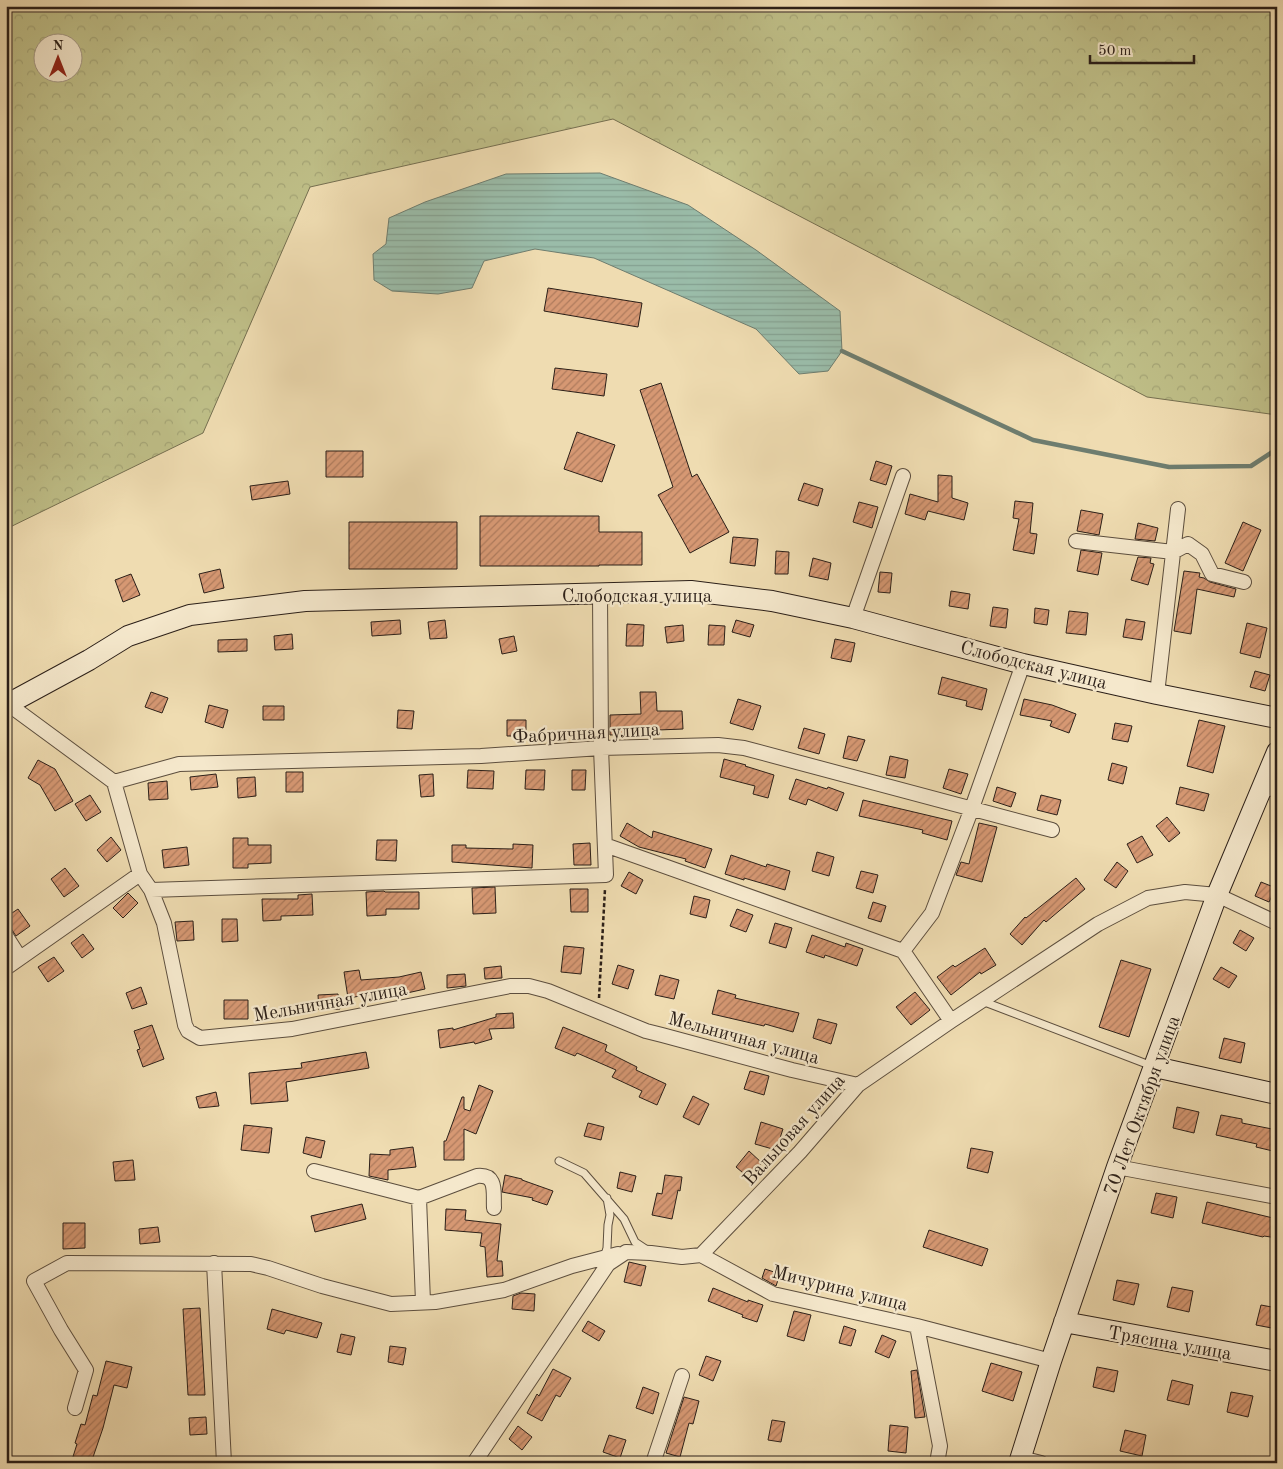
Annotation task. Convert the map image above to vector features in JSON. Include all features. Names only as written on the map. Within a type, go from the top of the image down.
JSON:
[{"type":"street","points":[[853,618],[903,476]]},
{"type":"street","points":[[1157,694],[1178,509]]},
{"type":"street","points":[[1076,541],[1174,552],[1188,544],[1202,554],[1212,574],[1244,582]]},
{"type":"street","name":"Слободская улица","points":[[7,705],[89,660],[128,636],[190,615],[306,601],[691,591],[772,601],[853,618],[1023,664],[1277,718]]},
{"type":"street","points":[[151,890],[606,875],[601,748],[600,593]]},
{"type":"street","points":[[903,952],[932,913],[972,808],[1023,664]]},
{"type":"street","points":[[7,705],[114,782]]},
{"type":"street","name":"Фабричная улица","points":[[114,782],[179,764],[481,756],[601,748],[718,745],[744,748],[1052,830]]},
{"type":"street","name":"70 Лет Октября улица","points":[[1020,1460],[1051,1361],[1117,1167],[1217,895],[1268,789],[1277,752]]},
{"type":"street","name":"Мельничная улица","points":[[114,782],[140,874],[151,890],[164,923],[185,1025],[188,1031],[200,1038],[292,1029],[510,986],[529,986],[548,991],[662,1036],[858,1085]]},
{"type":"street","points":[[605,846],[903,952],[952,1021]]},
{"type":"street","points":[[6,968],[140,874]]},
{"type":"street","name":"Вальцовая улица","points":[[701,1255],[800,1152],[858,1085],[1098,924],[1148,898],[1185,892],[1217,895],[1277,923]]},
{"type":"street","points":[[6,936],[20,958]]},
{"type":"street","points":[[1154,1067],[1277,1094]]},
{"type":"street","points":[[1117,1167],[1277,1197]]},
{"type":"street","points":[[314,1171],[419,1198],[484,1175],[492,1181],[494,1208]]},
{"type":"street","points":[[419,1198],[423,1302]]},
{"type":"street","points":[[75,1408],[86,1370],[34,1281],[67,1264],[251,1264],[322,1286],[391,1304],[435,1302],[504,1290],[572,1266],[626,1252],[682,1257],[701,1255]]},
{"type":"street","points":[[474,1463],[608,1264],[626,1252]]},
{"type":"street","name":"Мичурина улица","points":[[701,1255],[773,1294],[917,1326],[1051,1361]]},
{"type":"street","points":[[214,1264],[224,1463]]},
{"type":"street","name":"Трясина улица","points":[[1064,1322],[1277,1361]]},
{"type":"street","name":"Мичурина улица","points":[[917,1326],[940,1446],[937,1463]]},
{"type":"street","points":[[653,1463],[682,1376]]},
{"type":"street","points":[[1020,1460],[1041,1463]]},
{"type":"lane","points":[[982,1001],[1154,1067]]},
{"type":"lane","points":[[559,1161],[584,1173],[624,1220],[635,1242],[651,1253]]},
{"type":"lane","points":[[604,1258],[607,1248],[610,1215],[607,1198]]},
{"type":"path","points":[[598,1010],[606,875]]},
{"type":"green space","points":[[6,6],[1277,6],[1277,415],[1147,397],[613,119],[310,187],[203,433],[6,529]]},
{"type":"shaded area","points":[[600,173],[688,205],[756,250],[840,311],[842,351],[828,371],[799,374],[756,329],[594,258],[535,249],[484,261],[472,288],[438,294],[392,291],[374,280],[373,254],[386,244],[389,218],[425,202],[506,174]]},
{"type":"building","points":[[548,288],[642,303],[638,327],[544,311]]},
{"type":"building","points":[[555,368],[607,374],[604,396],[552,389]]},
{"type":"building","points":[[661,383],[692,477],[697,474],[729,532],[690,553],[658,495],[673,487],[640,390]]},
{"type":"building","points":[[577,432],[615,445],[602,482],[564,469]]},
{"type":"building","points":[[326,451],[363,451],[363,477],[326,477]]},
{"type":"building","points":[[876,461],[892,466],[886,485],[870,480]]},
{"type":"building","points":[[938,475],[952,476],[952,498],[968,503],[964,520],[928,511],[925,520],[905,514],[910,494],[938,502]]},
{"type":"building","points":[[288,481],[290,494],[252,500],[250,486]]},
{"type":"building","points":[[804,483],[823,489],[818,506],[798,500]]},
{"type":"building","points":[[1015,501],[1033,503],[1030,533],[1037,534],[1034,554],[1013,550],[1019,519],[1013,518]]},
{"type":"building","points":[[859,502],[878,507],[872,528],[853,522]]},
{"type":"building","points":[[1081,510],[1103,514],[1099,535],[1077,531]]},
{"type":"building","points":[[480,516],[599,516],[599,532],[642,532],[642,565],[480,566]]},
{"type":"building","points":[[349,522],[457,522],[457,569],[349,569]]},
{"type":"building","points":[[1243,522],[1261,530],[1243,571],[1225,563]]},
{"type":"building","points":[[1138,523],[1158,528],[1155,541],[1135,539]]},
{"type":"building","points":[[733,537],[758,539],[755,566],[730,563]]},
{"type":"building","points":[[1081,550],[1102,553],[1098,575],[1077,571]]},
{"type":"building","points":[[776,551],[789,552],[788,574],[775,574]]},
{"type":"building","points":[[1138,557],[1151,558],[1150,563],[1154,564],[1148,585],[1131,580]]},
{"type":"building","points":[[813,558],[831,563],[828,580],[809,576]]},
{"type":"building","points":[[220,569],[224,588],[204,593],[199,574]]},
{"type":"building","points":[[1184,571],[1200,573],[1199,577],[1210,582],[1236,589],[1234,597],[1197,589],[1191,634],[1174,631]]},
{"type":"building","points":[[880,572],[892,573],[890,593],[878,592]]},
{"type":"building","points":[[131,574],[140,595],[123,602],[115,580]]},
{"type":"building","points":[[951,591],[970,594],[968,609],[949,606]]},
{"type":"building","points":[[993,607],[1008,609],[1006,628],[990,626]]},
{"type":"building","points":[[1035,608],[1049,610],[1047,625],[1034,623]]},
{"type":"building","points":[[1069,611],[1088,613],[1086,635],[1066,633]]},
{"type":"building","points":[[1126,619],[1145,622],[1142,640],[1123,637]]},
{"type":"building","points":[[400,620],[401,634],[372,636],[371,622]]},
{"type":"building","points":[[445,620],[447,638],[430,639],[428,622]]},
{"type":"building","points":[[736,620],[754,625],[750,637],[732,632]]},
{"type":"building","points":[[1247,623],[1267,628],[1260,658],[1240,653]]},
{"type":"building","points":[[627,624],[644,625],[643,646],[626,646]]},
{"type":"building","points":[[683,625],[684,641],[667,643],[665,627]]},
{"type":"building","points":[[709,625],[725,626],[724,645],[708,645]]},
{"type":"building","points":[[292,634],[293,649],[275,650],[274,636]]},
{"type":"building","points":[[514,636],[517,651],[502,654],[499,639]]},
{"type":"building","points":[[247,639],[247,651],[218,652],[218,640]]},
{"type":"building","points":[[835,639],[855,643],[851,662],[831,658]]},
{"type":"building","points":[[1255,671],[1270,675],[1265,691],[1250,687]]},
{"type":"building","points":[[942,677],[987,689],[982,710],[966,706],[967,701],[938,694]]},
{"type":"building","points":[[151,692],[168,698],[162,713],[145,707]]},
{"type":"building","points":[[640,692],[656,692],[657,711],[682,711],[683,729],[610,735],[610,715],[641,714]]},
{"type":"building","points":[[738,699],[761,706],[753,730],[730,723]]},
{"type":"building","points":[[1024,699],[1052,705],[1076,714],[1069,733],[1050,726],[1052,721],[1020,715]]},
{"type":"building","points":[[209,705],[228,710],[223,728],[205,722]]},
{"type":"building","points":[[263,706],[284,706],[284,720],[263,720]]},
{"type":"building","points":[[398,710],[414,711],[412,729],[397,728]]},
{"type":"building","points":[[507,720],[526,720],[526,736],[507,736]]},
{"type":"building","points":[[1199,720],[1225,726],[1213,773],[1187,766]]},
{"type":"building","points":[[1115,723],[1132,726],[1128,742],[1112,739]]},
{"type":"building","points":[[804,728],[825,734],[819,754],[798,748]]},
{"type":"building","points":[[848,736],[865,740],[857,761],[843,758]]},
{"type":"building","points":[[890,756],[908,760],[905,778],[886,775]]},
{"type":"building","points":[[724,759],[774,775],[768,798],[753,794],[755,786],[720,777]]},
{"type":"building","points":[[38,760],[55,769],[73,801],[55,811],[40,785],[28,778]]},
{"type":"building","points":[[1112,763],[1127,767],[1123,784],[1108,780]]},
{"type":"building","points":[[949,769],[968,774],[961,794],[943,788]]},
{"type":"building","points":[[468,770],[494,771],[493,789],[467,788]]},
{"type":"building","points":[[526,770],[545,770],[544,790],[525,789]]},
{"type":"building","points":[[572,770],[586,770],[585,790],[572,790]]},
{"type":"building","points":[[286,772],[303,772],[303,792],[286,792]]},
{"type":"building","points":[[216,774],[218,787],[191,790],[190,777]]},
{"type":"building","points":[[433,774],[434,796],[421,797],[419,775]]},
{"type":"building","points":[[255,777],[256,796],[238,798],[237,778]]},
{"type":"building","points":[[796,779],[844,793],[837,811],[808,799],[806,805],[789,799]]},
{"type":"building","points":[[167,781],[168,799],[149,800],[148,783]]},
{"type":"building","points":[[997,787],[1016,793],[1011,807],[993,801]]},
{"type":"building","points":[[1180,787],[1209,794],[1204,811],[1176,804]]},
{"type":"building","points":[[90,795],[101,812],[86,821],[75,804]]},
{"type":"building","points":[[1041,795],[1061,800],[1057,815],[1037,810]]},
{"type":"building","points":[[863,800],[952,821],[947,840],[922,833],[923,830],[859,816]]},
{"type":"building","points":[[1167,817],[1180,833],[1169,842],[1156,826]]},
{"type":"building","points":[[627,823],[652,838],[653,831],[712,849],[705,868],[685,861],[686,859],[639,847],[620,836]]},
{"type":"building","points":[[979,823],[997,827],[982,882],[956,875],[961,862],[969,864]]},
{"type":"building","points":[[1142,836],[1153,855],[1137,863],[1127,844]]},
{"type":"building","points":[[111,837],[121,850],[107,862],[97,850]]},
{"type":"building","points":[[233,838],[248,838],[248,845],[271,845],[271,863],[248,864],[248,868],[233,868]]},
{"type":"building","points":[[377,840],[397,840],[396,861],[376,860]]},
{"type":"building","points":[[590,843],[591,865],[574,865],[573,844]]},
{"type":"building","points":[[513,844],[533,845],[532,868],[452,862],[452,845],[466,845],[466,848],[513,849]]},
{"type":"building","points":[[187,847],[189,865],[164,868],[162,850]]},
{"type":"building","points":[[817,852],[834,857],[829,876],[812,871]]},
{"type":"building","points":[[731,855],[766,867],[767,864],[790,871],[785,890],[725,874]]},
{"type":"building","points":[[1117,862],[1128,871],[1116,888],[1104,880]]},
{"type":"building","points":[[65,868],[79,886],[64,897],[51,879]]},
{"type":"building","points":[[861,871],[878,875],[873,893],[856,888]]},
{"type":"building","points":[[629,872],[643,880],[636,894],[621,886]]},
{"type":"building","points":[[1076,878],[1085,889],[1046,922],[1044,920],[1022,945],[1010,934],[1025,917]]},
{"type":"building","points":[[1261,882],[1276,888],[1269,902],[1255,896]]},
{"type":"building","points":[[495,887],[496,913],[473,914],[472,888]]},
{"type":"building","points":[[570,889],[588,889],[588,912],[571,912]]},
{"type":"building","points":[[366,892],[419,892],[419,909],[386,909],[386,915],[367,916]]},
{"type":"building","points":[[128,893],[138,903],[123,918],[113,908]]},
{"type":"building","points":[[312,894],[313,915],[281,916],[281,920],[263,921],[262,899],[298,899],[298,895]]},
{"type":"building","points":[[694,896],[710,900],[706,918],[690,914]]},
{"type":"building","points":[[873,902],[886,906],[881,922],[868,918]]},
{"type":"building","points":[[18,909],[30,926],[16,936],[6,921],[6,917]]},
{"type":"building","points":[[737,909],[753,915],[746,932],[730,926]]},
{"type":"building","points":[[222,919],[237,919],[238,941],[222,942]]},
{"type":"building","points":[[193,921],[194,940],[177,941],[175,922]]},
{"type":"building","points":[[775,923],[792,928],[786,948],[769,943]]},
{"type":"building","points":[[1240,930],[1254,938],[1246,951],[1233,943]]},
{"type":"building","points":[[83,934],[94,949],[82,958],[71,943]]},
{"type":"building","points":[[812,935],[845,947],[846,943],[863,949],[857,966],[825,955],[824,958],[806,952]]},
{"type":"building","points":[[564,946],[584,948],[581,974],[561,972]]},
{"type":"building","points":[[985,948],[996,965],[981,974],[980,972],[951,995],[937,977],[953,965],[955,967]]},
{"type":"building","points":[[54,957],[64,971],[48,982],[38,967]]},
{"type":"building","points":[[1121,960],[1151,969],[1129,1037],[1099,1027]]},
{"type":"building","points":[[618,965],[634,970],[628,989],[612,984]]},
{"type":"building","points":[[501,966],[502,978],[485,979],[484,968]]},
{"type":"building","points":[[1221,967],[1237,976],[1229,988],[1213,979]]},
{"type":"building","points":[[359,970],[361,980],[399,977],[421,972],[425,989],[407,993],[373,996],[373,994],[348,998],[344,972]]},
{"type":"building","points":[[465,974],[466,986],[447,988],[447,975]]},
{"type":"building","points":[[660,975],[679,980],[674,999],[655,995]]},
{"type":"building","points":[[141,987],[147,1004],[132,1009],[126,993]]},
{"type":"building","points":[[718,990],[736,995],[735,998],[799,1013],[793,1032],[765,1024],[764,1026],[712,1014]]},
{"type":"building","points":[[915,992],[930,1010],[911,1025],[896,1007]]},
{"type":"building","points":[[338,994],[340,1009],[319,1010],[318,995]]},
{"type":"building","points":[[224,1000],[248,1000],[248,1019],[224,1019]]},
{"type":"building","points":[[513,1013],[514,1028],[489,1029],[492,1039],[475,1044],[474,1042],[440,1048],[438,1030],[453,1028],[453,1030],[496,1017],[496,1014]]},
{"type":"building","points":[[818,1019],[837,1024],[831,1044],[813,1038]]},
{"type":"building","points":[[152,1025],[164,1059],[143,1067],[137,1050],[140,1049],[134,1031]]},
{"type":"building","points":[[563,1027],[607,1045],[605,1051],[637,1067],[636,1070],[666,1084],[657,1105],[639,1097],[642,1091],[612,1077],[616,1070],[577,1053],[575,1056],[555,1048]]},
{"type":"building","points":[[1224,1038],[1245,1043],[1241,1063],[1219,1058]]},
{"type":"building","points":[[366,1052],[369,1068],[286,1082],[288,1101],[251,1104],[249,1073],[302,1068],[301,1063]]},
{"type":"building","points":[[750,1071],[769,1076],[764,1095],[744,1089]]},
{"type":"building","points":[[479,1085],[493,1091],[476,1134],[464,1129],[464,1160],[444,1160],[444,1141],[446,1141],[462,1097],[464,1097],[464,1109],[470,1111]]},
{"type":"building","points":[[216,1092],[219,1106],[199,1108],[196,1097]]},
{"type":"building","points":[[693,1096],[709,1104],[699,1125],[683,1117]]},
{"type":"building","points":[[1177,1107],[1199,1112],[1194,1133],[1173,1128]]},
{"type":"building","points":[[1221,1115],[1242,1119],[1242,1123],[1277,1130],[1277,1152],[1256,1147],[1257,1144],[1216,1135]]},
{"type":"building","points":[[761,1122],[783,1129],[776,1150],[755,1144]]},
{"type":"building","points":[[588,1123],[604,1127],[601,1140],[584,1136]]},
{"type":"building","points":[[244,1125],[272,1128],[269,1153],[241,1150]]},
{"type":"building","points":[[306,1137],[325,1141],[321,1158],[303,1153]]},
{"type":"building","points":[[413,1147],[416,1167],[388,1170],[388,1180],[369,1176],[370,1154],[390,1155],[390,1150]]},
{"type":"building","points":[[971,1148],[993,1152],[988,1173],[967,1168]]},
{"type":"building","points":[[749,1151],[762,1163],[749,1178],[736,1167]]},
{"type":"building","points":[[133,1160],[135,1180],[115,1181],[113,1162]]},
{"type":"building","points":[[620,1172],[636,1176],[632,1192],[617,1188]]},
{"type":"building","points":[[505,1175],[522,1179],[553,1191],[547,1205],[532,1200],[533,1198],[502,1192]]},
{"type":"building","points":[[665,1175],[682,1177],[672,1219],[652,1215],[657,1193],[662,1194]]},
{"type":"building","points":[[1156,1193],[1177,1197],[1173,1218],[1151,1213]]},
{"type":"building","points":[[1207,1202],[1277,1219],[1277,1238],[1263,1237],[1202,1223]]},
{"type":"building","points":[[362,1204],[366,1219],[315,1232],[311,1216]]},
{"type":"building","points":[[446,1209],[466,1210],[465,1220],[501,1224],[497,1261],[502,1261],[503,1276],[487,1277],[485,1247],[480,1246],[482,1233],[445,1230]]},
{"type":"building","points":[[63,1223],[85,1223],[85,1248],[63,1249]]},
{"type":"building","points":[[158,1227],[160,1242],[140,1244],[139,1229]]},
{"type":"building","points":[[929,1230],[988,1249],[982,1266],[923,1247]]},
{"type":"building","points":[[629,1262],[646,1266],[641,1286],[624,1282]]},
{"type":"building","points":[[765,1269],[780,1274],[776,1286],[762,1278]]},
{"type":"building","points":[[1117,1280],[1139,1284],[1134,1305],[1113,1300]]},
{"type":"building","points":[[1172,1287],[1193,1291],[1189,1312],[1167,1307]]},
{"type":"building","points":[[713,1288],[748,1302],[748,1300],[763,1305],[757,1322],[708,1301]]},
{"type":"building","points":[[521,1293],[535,1294],[534,1311],[512,1309],[513,1296]]},
{"type":"building","points":[[1261,1305],[1277,1308],[1277,1329],[1256,1325]]},
{"type":"building","points":[[200,1308],[205,1395],[188,1395],[183,1309]]},
{"type":"building","points":[[272,1309],[322,1323],[317,1338],[286,1330],[284,1334],[267,1329]]},
{"type":"building","points":[[794,1311],[811,1315],[804,1341],[787,1336]]},
{"type":"building","points":[[588,1321],[605,1331],[599,1341],[582,1331]]},
{"type":"building","points":[[844,1326],[856,1330],[851,1346],[839,1343]]},
{"type":"building","points":[[341,1334],[355,1337],[351,1355],[337,1352]]},
{"type":"building","points":[[882,1335],[896,1341],[889,1358],[875,1352]]},
{"type":"building","points":[[390,1346],[406,1348],[403,1365],[388,1362]]},
{"type":"building","points":[[706,1356],[721,1361],[713,1381],[699,1375]]},
{"type":"building","points":[[106,1361],[132,1367],[127,1388],[114,1385],[103,1428],[91,1463],[71,1463],[81,1424],[85,1425],[93,1395],[97,1396]]},
{"type":"building","points":[[991,1363],[1022,1372],[1013,1401],[982,1391]]},
{"type":"building","points":[[1097,1367],[1118,1371],[1114,1392],[1093,1387]]},
{"type":"building","points":[[553,1369],[571,1378],[560,1397],[556,1395],[542,1421],[527,1413],[537,1394],[539,1396]]},
{"type":"building","points":[[917,1370],[925,1417],[915,1418],[911,1371]]},
{"type":"building","points":[[1172,1380],[1193,1385],[1189,1405],[1167,1400]]},
{"type":"building","points":[[643,1387],[659,1393],[653,1414],[636,1408]]},
{"type":"building","points":[[1231,1392],[1253,1396],[1248,1417],[1227,1412]]},
{"type":"building","points":[[684,1397],[699,1401],[693,1424],[689,1423],[680,1457],[666,1453]]},
{"type":"building","points":[[206,1417],[207,1434],[190,1435],[189,1418]]},
{"type":"building","points":[[772,1420],[785,1422],[781,1442],[768,1440]]},
{"type":"building","points":[[890,1425],[908,1427],[906,1453],[888,1451]]},
{"type":"building","points":[[518,1426],[532,1437],[522,1450],[509,1439]]},
{"type":"building","points":[[1125,1430],[1146,1435],[1142,1456],[1120,1451]]},
{"type":"building","points":[[609,1435],[626,1440],[620,1458],[603,1452]]},
{"type":"waterway","points":[[842,351],[1033,440],[1169,467],[1251,466],[1277,449]]}]
